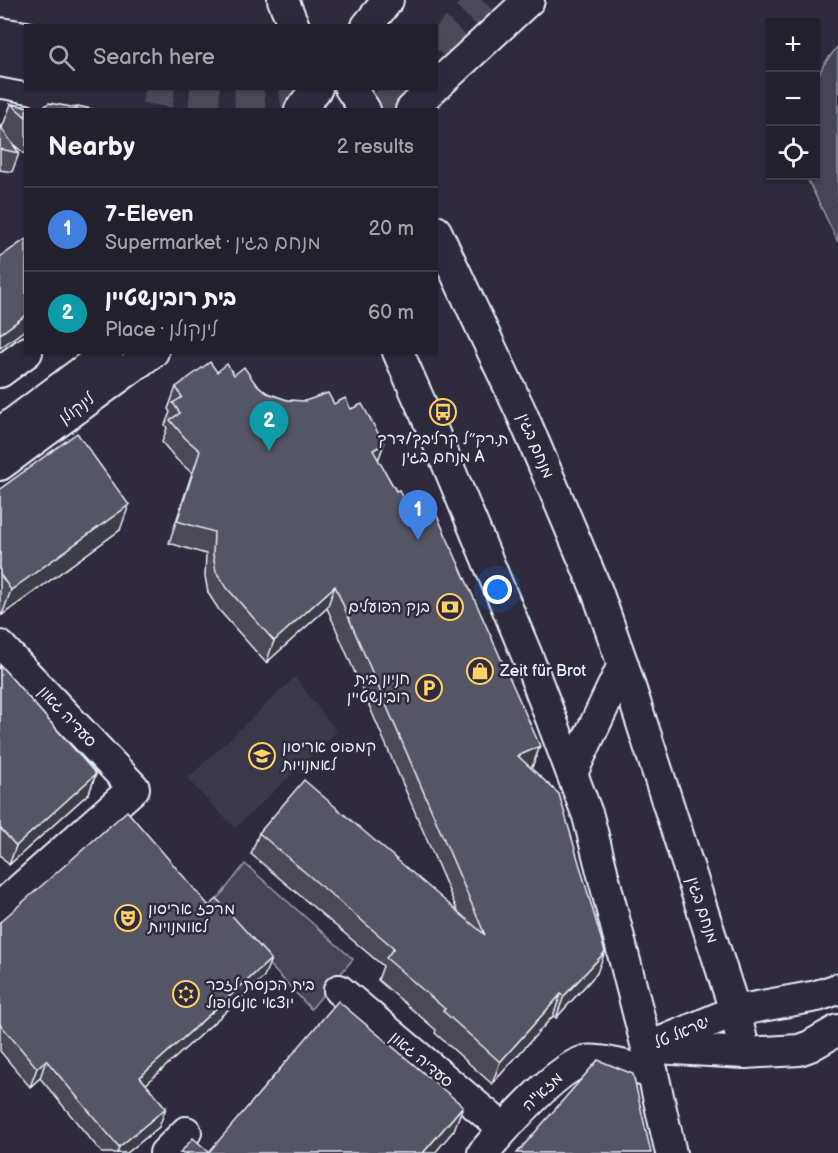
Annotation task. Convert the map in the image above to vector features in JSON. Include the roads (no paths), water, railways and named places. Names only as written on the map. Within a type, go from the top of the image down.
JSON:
[{"type":"street","points":[[369,24],[388,0]]},
{"type":"street","points":[[438,84],[529,0]]},
{"type":"street","points":[[0,33],[24,37]]},
{"type":"street","points":[[0,61],[24,66]]},
{"type":"street","points":[[351,90],[364,108]]},
{"type":"street","points":[[413,108],[432,90]]},
{"type":"street","points":[[0,115],[24,120]]},
{"type":"street","name":"מנחם בגין","points":[[438,235],[522,414],[597,591],[735,1011],[745,1053]]},
{"type":"street","points":[[0,372],[24,354]]},
{"type":"street","points":[[0,433],[105,354]]},
{"type":"street","name":"לינקולן","points":[[0,465],[150,354]]},
{"type":"street","points":[[399,354],[528,658],[588,816],[650,1060],[671,1153]]},
{"type":"street","name":"סעדיה גאון","points":[[0,646],[134,788],[0,907]]},
{"type":"street","points":[[572,773],[623,665]]},
{"type":"street","name":"ישראל טל","points":[[650,1060],[735,1011],[816,996],[838,989]]},
{"type":"street","name":"סעדיה גאון","points":[[339,990],[504,1129]]},
{"type":"street","name":"ישראל טל","points":[[650,1060],[799,1050],[838,1030]]},
{"type":"street","name":"מזא''ה","points":[[483,1153],[561,1073],[585,1061],[613,1064],[650,1060]]},
{"type":"street","points":[[165,1153],[186,1132]]},
{"type":"tunnel","points":[[438,47],[482,0]]},
{"type":"tunnel","points":[[158,90],[226,96],[298,90]]},
{"type":"tunnel","points":[[382,108],[398,90]]},
{"type":"place","name":"ת.רק״ל קרליבך/דרך מנחם בגין A","points":[[443,412]]},
{"type":"place","name":"בית רובינשטיין","points":[[269,451]]},
{"type":"place","name":"7-Eleven","points":[[418,540]]},
{"type":"place","name":"בנק הפועלים","points":[[450,607]]},
{"type":"place","name":"Zeit für Brot","points":[[480,671]]},
{"type":"place","name":"חניון בית רובינשטיין","points":[[429,688]]},
{"type":"place","name":"קמפוס אריסון לאמנויות","points":[[262,756]]},
{"type":"place","name":"מרכז אריסון לאומנויות","points":[[128,918]]},
{"type":"place","name":"בית הכנסת לזכר יוצאי אנטופול","points":[[186,994]]}]
